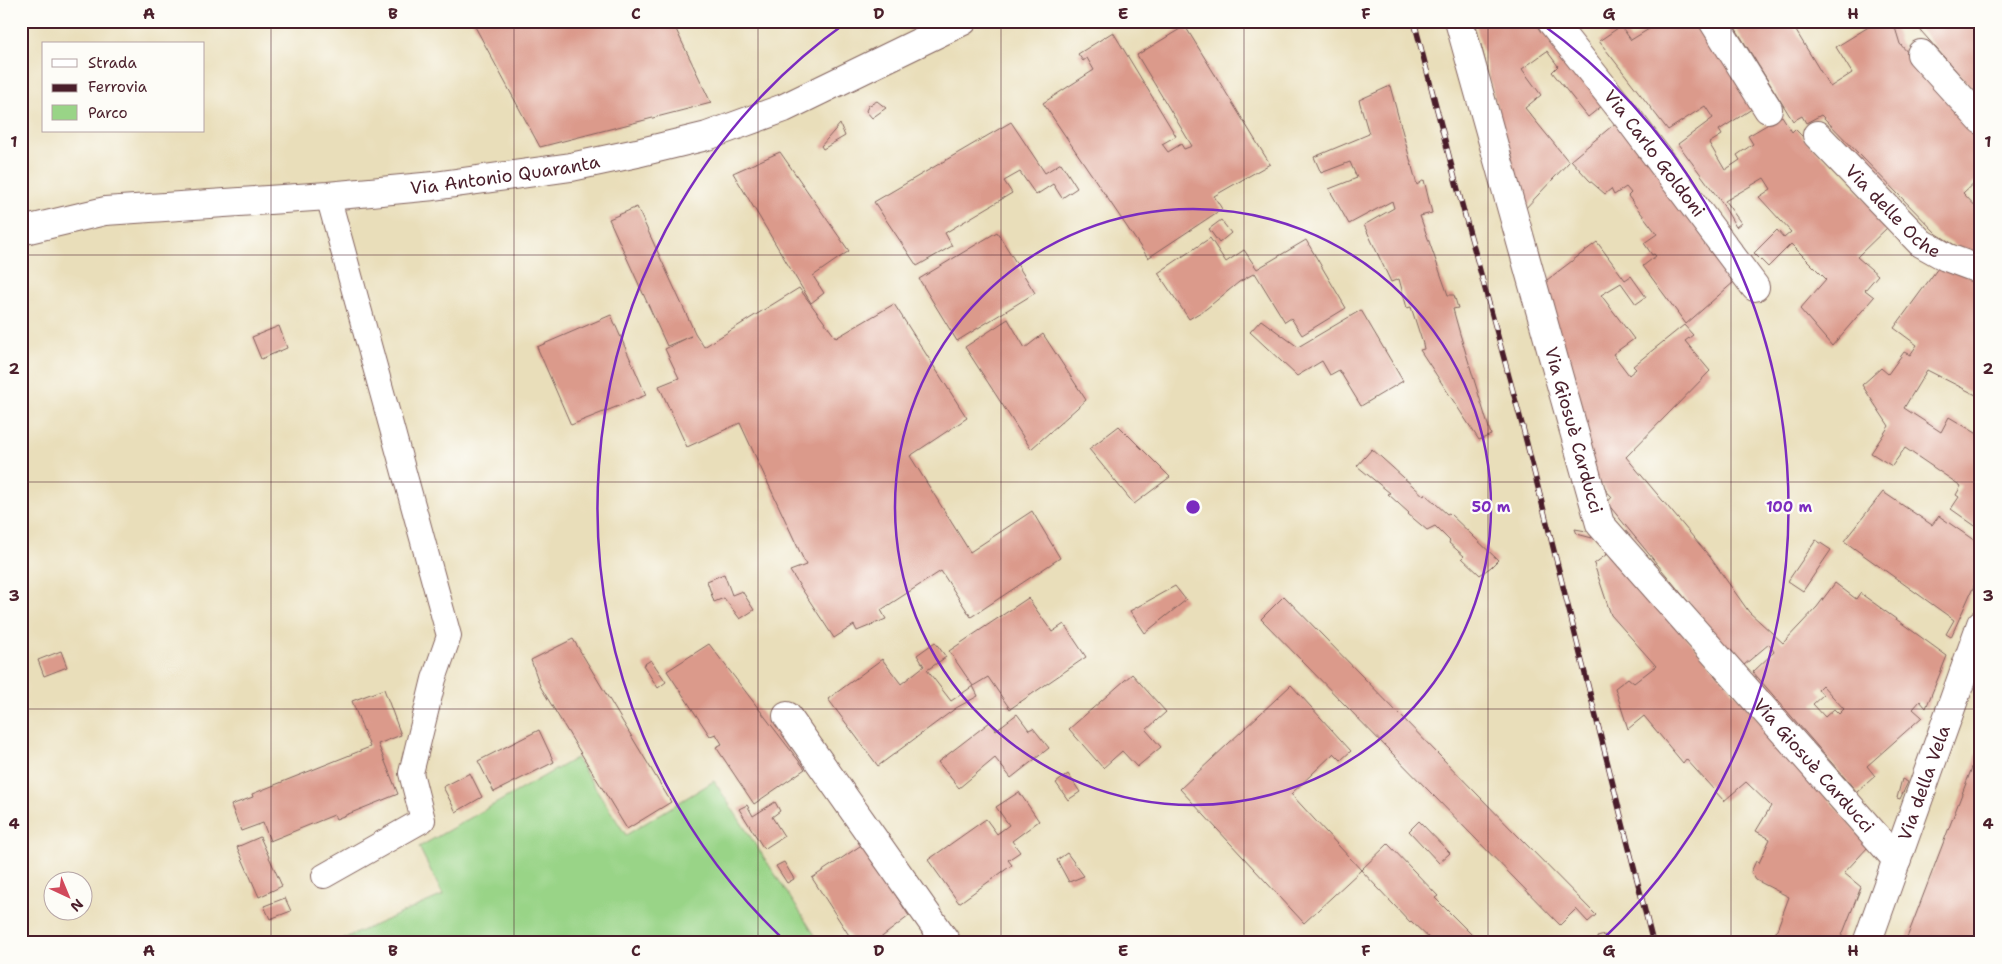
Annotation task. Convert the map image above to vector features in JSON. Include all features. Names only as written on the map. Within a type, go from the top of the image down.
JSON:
[{"type":"street","name":"Via Antonio Quaranta","points":[[21,231],[105,211],[328,196],[434,186],[571,167],[636,154],[707,136],[784,108],[963,21]]},
{"type":"street","name":"Via Giosuè Carducci","points":[[1459,21],[1600,524],[1896,860]]},
{"type":"street","name":"Via Carlo Goldoni","points":[[1551,21],[1628,118],[1755,288]]},
{"type":"street","points":[[1714,21],[1768,109]]},
{"type":"street","points":[[1921,54],[1981,120]]},
{"type":"street","name":"Via delle Oche","points":[[1817,135],[1920,243],[1946,257],[1981,270]]},
{"type":"street","name":"Via della Vela","points":[[1867,943],[1981,624]]},
{"type":"street","points":[[787,716],[947,943]]},
{"type":"lane","points":[[324,876],[423,820],[411,773],[434,679],[449,636],[328,196]]},
{"type":"green space","points":[[576,758],[626,835],[714,781],[820,943],[334,943],[443,895],[419,847]]},
{"type":"building","points":[[472,21],[672,21],[711,103],[540,147]]},
{"type":"building","points":[[1475,21],[1546,21],[1608,101],[1588,117],[1552,72],[1558,66],[1547,51],[1522,69],[1541,95],[1525,108],[1569,162],[1523,211]]},
{"type":"building","points":[[1662,21],[1700,21],[1755,107],[1719,130],[1722,135],[1709,143],[1725,170],[1740,160],[1737,155],[1753,144],[1748,136],[1782,116],[1792,132],[1795,129],[1890,225],[1857,257],[1878,275],[1865,290],[1874,297],[1832,346],[1800,309],[1826,279],[1791,244],[1768,267],[1754,253],[1777,230],[1784,238],[1791,232],[1759,197],[1771,189],[1764,178],[1725,201],[1741,223],[1736,227],[1722,203],[1678,144],[1713,118],[1705,106],[1668,130],[1599,41],[1621,26],[1631,40]]},
{"type":"building","points":[[1731,21],[1790,21],[1830,87],[1852,73],[1836,47],[1875,23],[1873,21],[1893,21],[1900,44],[1981,134],[1981,182],[1978,179],[1963,193],[1981,212],[1981,259],[1972,256],[1937,234],[1821,115],[1806,123],[1802,116],[1793,121]]},
{"type":"building","points":[[1915,21],[1981,21],[1981,99],[1921,31]]},
{"type":"building","points":[[1185,26],[1270,164],[1214,196],[1222,209],[1148,258],[1043,103],[1094,70],[1087,58],[1083,61],[1078,54],[1113,32],[1176,136],[1162,144],[1168,152],[1181,144],[1184,149],[1192,146],[1137,55]]},
{"type":"building","points":[[1390,86],[1417,185],[1424,180],[1432,213],[1420,216],[1448,295],[1454,295],[1458,308],[1453,309],[1491,435],[1479,440],[1420,350],[1424,349],[1423,344],[1411,307],[1407,308],[1399,279],[1391,282],[1364,225],[1394,208],[1392,201],[1349,224],[1329,189],[1357,178],[1350,162],[1321,173],[1314,157],[1369,134],[1359,100]]},
{"type":"building","points":[[877,101],[886,108],[872,118],[866,111],[868,106]]},
{"type":"building","points":[[1624,116],[1743,274],[1686,324],[1643,266],[1656,256],[1652,255],[1644,243],[1657,234],[1628,196],[1631,193],[1626,187],[1614,195],[1611,189],[1605,194],[1571,160]]},
{"type":"building","points":[[1011,122],[1045,173],[1061,163],[1077,188],[1062,198],[1053,184],[1036,195],[1020,172],[1004,181],[1012,193],[945,233],[952,246],[917,266],[874,202]]},
{"type":"building","points":[[840,124],[845,136],[823,149],[821,146]]},
{"type":"building","points":[[780,152],[849,251],[813,276],[824,293],[811,303],[733,173]]},
{"type":"building","points":[[637,207],[695,333],[704,347],[799,288],[836,338],[894,304],[967,418],[910,456],[970,552],[1032,511],[1060,558],[971,617],[941,571],[881,610],[886,619],[857,631],[854,625],[834,638],[790,571],[806,565],[740,423],[687,447],[659,386],[679,378],[665,349],[691,336],[667,346],[609,219]]},
{"type":"building","points":[[1221,220],[1231,233],[1219,243],[1209,229]]},
{"type":"building","points":[[997,232],[1035,293],[957,341],[919,279]]},
{"type":"building","points":[[1210,238],[1226,262],[1244,250],[1257,269],[1306,240],[1346,308],[1302,335],[1291,318],[1285,322],[1255,273],[1239,282],[1206,309],[1189,319],[1158,273]]},
{"type":"building","points":[[1597,242],[1625,280],[1631,276],[1646,297],[1636,304],[1621,283],[1601,295],[1634,339],[1613,354],[1629,375],[1636,369],[1633,366],[1684,325],[1693,335],[1685,341],[1710,371],[1626,457],[1710,557],[1749,612],[1783,643],[1817,607],[1835,583],[1856,599],[1860,593],[1947,656],[1926,708],[1920,701],[1913,709],[1922,717],[1867,766],[1875,776],[1857,792],[1753,672],[1774,652],[1769,644],[1744,665],[1717,637],[1607,503],[1612,497],[1592,475],[1543,283]],"holes":[[[1822,685],[1844,709],[1839,714],[1834,709],[1825,717],[1813,704],[1823,695],[1818,689]]]},
{"type":"building","points":[[1941,264],[1981,280],[1981,392],[1978,396],[1927,370],[1904,408],[1941,432],[1949,417],[1981,436],[1981,530],[1951,509],[1959,497],[1956,495],[1961,486],[1905,448],[1892,466],[1871,453],[1889,426],[1862,385],[1881,368],[1888,374],[1904,352],[1910,355],[1917,345],[1894,328]]},
{"type":"building","points":[[1361,310],[1403,381],[1361,406],[1339,370],[1330,375],[1322,361],[1297,376],[1250,332],[1261,320],[1298,347]]},
{"type":"building","points":[[611,315],[646,395],[571,425],[537,347]]},
{"type":"building","points":[[1008,319],[1025,348],[1043,334],[1086,400],[1031,449],[965,347]]},
{"type":"building","points":[[279,326],[287,348],[261,359],[252,337]]},
{"type":"building","points":[[1119,426],[1170,477],[1134,504],[1089,449]]},
{"type":"building","points":[[1372,449],[1424,496],[1425,494],[1447,514],[1449,513],[1498,560],[1480,575],[1462,558],[1464,556],[1449,543],[1450,541],[1435,526],[1427,530],[1408,514],[1388,494],[1390,493],[1357,466]]},
{"type":"building","points":[[1883,492],[1932,525],[1939,516],[1981,545],[1981,570],[1951,637],[1946,634],[1954,620],[1844,541]]},
{"type":"building","points":[[1575,529],[1592,532],[1592,538],[1577,534]]},
{"type":"building","points":[[1816,540],[1831,550],[1803,591],[1788,581]]},
{"type":"building","points":[[1611,551],[1869,846],[1844,873],[1861,887],[1839,943],[1772,943],[1789,897],[1756,880],[1751,872],[1756,861],[1759,863],[1770,839],[1756,831],[1771,806],[1746,782],[1724,801],[1686,759],[1683,763],[1644,716],[1628,729],[1615,688],[1628,678],[1634,683],[1656,666],[1611,615],[1594,564]]},
{"type":"building","points":[[724,574],[732,595],[742,591],[754,610],[740,619],[724,598],[714,602],[707,581]]},
{"type":"building","points":[[1175,586],[1186,600],[1145,633],[1130,611]]},
{"type":"building","points":[[1284,596],[1596,915],[1588,922],[1576,909],[1560,925],[1261,619]]},
{"type":"building","points":[[1028,598],[1052,632],[1064,624],[1086,657],[1010,709],[988,677],[973,686],[949,651]]},
{"type":"building","points":[[573,639],[671,802],[627,829],[540,686],[531,660]]},
{"type":"building","points":[[935,642],[946,657],[927,670],[951,701],[973,686],[978,696],[956,708],[878,766],[828,699],[882,659],[901,684],[924,666],[917,655]]},
{"type":"building","points":[[709,644],[805,769],[754,804],[716,747],[722,744],[716,734],[710,736],[667,671]]},
{"type":"building","points":[[61,651],[67,667],[44,676],[38,660]]},
{"type":"building","points":[[651,660],[666,682],[658,688],[643,665]]},
{"type":"building","points":[[1132,674],[1166,712],[1146,730],[1161,747],[1137,767],[1122,751],[1103,768],[1069,729]]},
{"type":"building","points":[[1291,685],[1351,751],[1341,760],[1334,753],[1291,794],[1361,870],[1304,923],[1180,789]]},
{"type":"building","points":[[384,689],[401,735],[378,744],[398,794],[336,819],[334,815],[270,841],[263,823],[241,831],[231,805],[253,797],[252,794],[370,747],[352,701]]},
{"type":"building","points":[[1017,714],[1029,730],[1033,728],[1049,748],[1011,778],[995,758],[959,788],[938,762],[990,722],[996,730]]},
{"type":"building","points":[[539,730],[554,762],[494,792],[478,761]]},
{"type":"building","points":[[1981,744],[1981,943],[1905,943]]},
{"type":"building","points":[[470,773],[482,797],[456,812],[443,787]]},
{"type":"building","points":[[1068,774],[1080,792],[1068,800],[1056,783]]},
{"type":"building","points":[[1902,779],[1908,782],[1900,799],[1897,798]]},
{"type":"building","points":[[1019,792],[1039,821],[1012,841],[1020,852],[1008,860],[1012,865],[959,903],[928,860],[986,819],[997,834],[1009,825],[996,807]]},
{"type":"building","points":[[775,802],[780,811],[772,817],[784,836],[764,849],[739,809],[747,805],[753,816]]},
{"type":"building","points":[[1419,821],[1450,853],[1439,863],[1409,831]]},
{"type":"building","points":[[260,837],[282,886],[259,897],[237,847]]},
{"type":"building","points":[[863,844],[909,916],[874,943],[854,943],[812,878]]},
{"type":"building","points":[[1388,844],[1438,896],[1435,898],[1478,941],[1476,943],[1434,943],[1410,922],[1361,870]]},
{"type":"building","points":[[1067,853],[1084,876],[1069,882],[1057,860]]},
{"type":"building","points":[[784,862],[794,879],[787,883],[776,866]]},
{"type":"building","points":[[285,898],[291,911],[270,919],[264,906]]},
{"type":"building","points":[[1605,935],[1607,943],[1598,943],[1597,937]]},
{"type":"railway","points":[[1414,21],[1523,428],[1653,943]]}]
